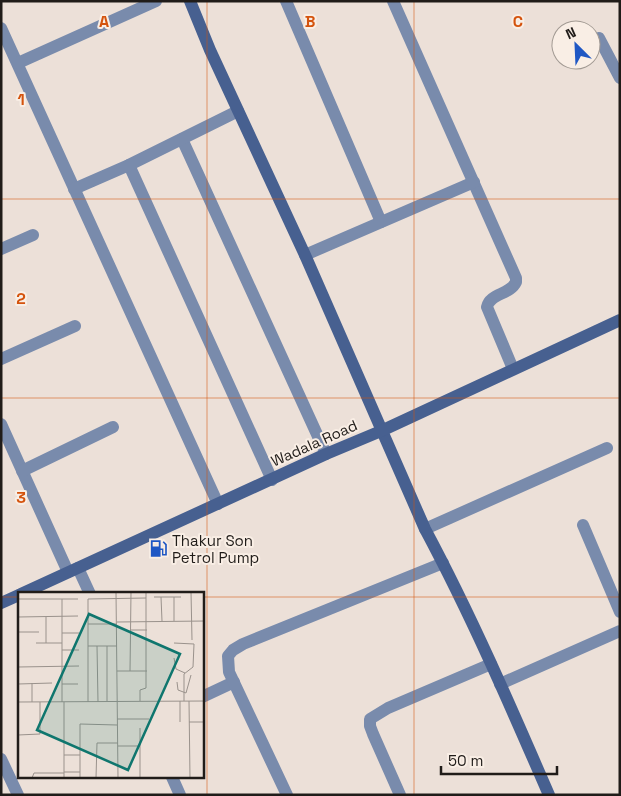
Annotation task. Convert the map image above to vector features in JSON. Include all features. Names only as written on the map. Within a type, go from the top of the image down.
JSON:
[{"type":"street","points":[[18,63],[156,1]]},
{"type":"street","points":[[190,1],[238,111],[306,255],[381,432],[425,529],[491,664],[549,795]]},
{"type":"street","points":[[286,1],[381,222]]},
{"type":"street","points":[[393,1],[516,278],[516,282],[511,290],[491,299],[487,307],[513,369]]},
{"type":"street","points":[[1,28],[218,504]]},
{"type":"street","points":[[601,42],[620,78]]},
{"type":"street","points":[[74,189],[129,165],[238,111]]},
{"type":"street","points":[[182,139],[326,454]]},
{"type":"street","points":[[129,165],[272,480]]},
{"type":"street","points":[[306,255],[474,182]]},
{"type":"street","points":[[1,249],[33,235]]},
{"type":"street","name":"Wadala Road","points":[[24,592],[326,454],[381,432],[620,320]]},
{"type":"street","points":[[1,359],[75,326]]},
{"type":"street","points":[[1,424],[22,471],[73,570],[89,592]]},
{"type":"street","points":[[22,471],[113,427]]},
{"type":"street","points":[[425,529],[607,448]]},
{"type":"street","points":[[583,525],[620,612]]},
{"type":"street","points":[[288,795],[229,672],[228,656],[233,650],[243,644],[443,563]]},
{"type":"street","name":"Wadala Road","points":[[1,603],[18,595]]},
{"type":"street","points":[[500,684],[620,631]]},
{"type":"street","points":[[400,795],[372,734],[370,718],[388,708],[491,664]]},
{"type":"street","points":[[204,697],[234,682]]},
{"type":"street","points":[[1,759],[18,795]]},
{"type":"street","points":[[172,778],[180,795]]},
{"type":"place","name":"Thakur Son Petrol Pump","points":[[158,549]]}]
